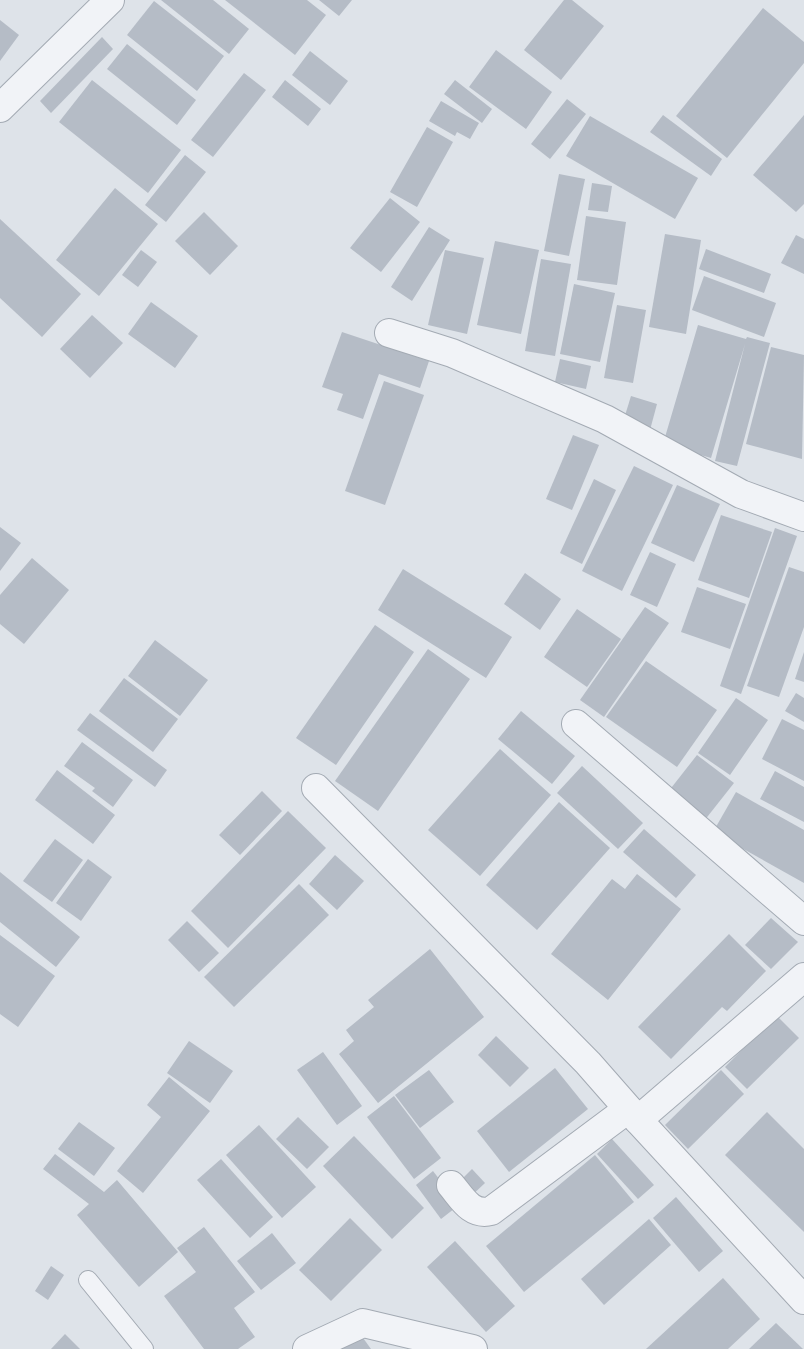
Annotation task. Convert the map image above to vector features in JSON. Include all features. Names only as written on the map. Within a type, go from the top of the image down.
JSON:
[{"type":"street","points":[[0,108],[110,0]]},
{"type":"street","points":[[389,333],[452,353],[605,419],[741,494],[804,517]]},
{"type":"street","points":[[576,724],[804,920]]},
{"type":"street","points":[[316,788],[582,1056],[804,1300]]},
{"type":"street","points":[[451,1185],[470,1208],[482,1213],[491,1211],[633,1114],[804,977]]},
{"type":"street","points":[[306,1349],[363,1323],[473,1349]]},
{"type":"lane","points":[[88,1280],[144,1349]]},
{"type":"building","points":[[161,0],[213,0],[249,29],[229,54]]},
{"type":"building","points":[[225,0],[307,0],[326,15],[295,55]]},
{"type":"building","points":[[319,0],[352,0],[339,16]]},
{"type":"building","points":[[564,0],[572,0],[604,26],[561,80],[524,50]]},
{"type":"building","points":[[154,1],[224,56],[197,91],[127,35]]},
{"type":"building","points":[[763,8],[804,42],[804,63],[727,158],[676,116]]},
{"type":"building","points":[[0,20],[19,35],[0,61]]},
{"type":"building","points":[[102,37],[113,49],[51,113],[40,101]]},
{"type":"building","points":[[127,44],[196,100],[177,125],[107,69]]},
{"type":"building","points":[[496,50],[552,92],[526,129],[469,87]]},
{"type":"building","points":[[310,51],[348,81],[330,105],[292,75]]},
{"type":"building","points":[[244,73],[266,90],[213,157],[191,140]]},
{"type":"building","points":[[92,80],[181,150],[148,193],[59,122]]},
{"type":"building","points":[[285,80],[321,109],[308,126],[272,97]]},
{"type":"building","points":[[455,80],[492,109],[482,123],[444,94]]},
{"type":"building","points":[[567,99],[586,114],[550,159],[531,144]]},
{"type":"building","points":[[441,101],[479,123],[470,139],[457,132],[455,136],[429,121]]},
{"type":"building","points":[[663,115],[722,159],[711,176],[650,132]]},
{"type":"building","points":[[804,115],[804,204],[796,212],[753,175]]},
{"type":"building","points":[[590,116],[698,178],[675,219],[566,156]]},
{"type":"building","points":[[427,127],[453,142],[417,207],[390,192]]},
{"type":"building","points":[[185,155],[206,172],[166,222],[145,205]]},
{"type":"building","points":[[559,174],[585,179],[569,256],[544,251]]},
{"type":"building","points":[[592,183],[612,186],[608,212],[588,210]]},
{"type":"building","points":[[115,188],[158,224],[99,296],[56,260]]},
{"type":"building","points":[[390,198],[420,222],[381,272],[350,248]]},
{"type":"building","points":[[204,212],[238,246],[210,275],[175,241]]},
{"type":"building","points":[[586,216],[626,222],[617,285],[577,280]]},
{"type":"building","points":[[0,219],[81,294],[42,337],[0,298]]},
{"type":"building","points":[[429,227],[450,240],[412,301],[391,287]]},
{"type":"building","points":[[665,234],[701,240],[686,334],[649,327]]},
{"type":"building","points":[[796,235],[804,239],[804,274],[781,263]]},
{"type":"building","points":[[495,241],[539,250],[521,334],[477,325]]},
{"type":"building","points":[[706,249],[771,274],[764,293],[699,269]]},
{"type":"building","points":[[141,250],[157,262],[138,287],[122,275]]},
{"type":"building","points":[[445,250],[484,258],[467,334],[428,325]]},
{"type":"building","points":[[541,259],[571,264],[555,356],[525,351]]},
{"type":"building","points":[[704,276],[776,303],[764,337],[692,310]]},
{"type":"building","points":[[574,284],[615,293],[600,362],[560,354]]},
{"type":"building","points":[[151,302],[198,336],[175,368],[128,334]]},
{"type":"building","points":[[617,305],[646,310],[633,383],[604,378]]},
{"type":"building","points":[[92,315],[123,343],[90,378],[60,349]]},
{"type":"building","points":[[698,325],[746,339],[747,337],[770,343],[737,466],[715,461],[745,344],[711,458],[663,444]]},
{"type":"building","points":[[342,332],[429,361],[420,388],[379,374],[363,419],[337,410],[343,394],[322,387]]},
{"type":"building","points":[[771,347],[804,355],[802,459],[746,444]]},
{"type":"building","points":[[560,359],[591,366],[586,389],[555,382]]},
{"type":"building","points":[[384,381],[424,395],[385,505],[345,491]]},
{"type":"building","points":[[631,396],[657,404],[650,430],[623,422]]},
{"type":"building","points":[[573,435],[599,445],[572,510],[546,499]]},
{"type":"building","points":[[634,466],[673,485],[622,591],[582,571]]},
{"type":"building","points":[[594,479],[616,490],[582,564],[560,553]]},
{"type":"building","points":[[677,485],[720,504],[694,562],[651,543]]},
{"type":"building","points":[[721,515],[772,532],[749,598],[698,580]]},
{"type":"building","points":[[0,527],[21,543],[0,571]]},
{"type":"building","points":[[775,528],[797,536],[741,694],[720,686]]},
{"type":"building","points":[[650,552],[676,564],[657,607],[630,595]]},
{"type":"building","points":[[32,558],[69,590],[24,644],[0,624],[0,595]]},
{"type":"building","points":[[789,567],[804,572],[804,627],[779,697],[747,686]]},
{"type":"building","points":[[403,569],[512,637],[486,678],[378,610]]},
{"type":"building","points":[[525,573],[561,599],[540,630],[504,604]]},
{"type":"building","points":[[697,587],[746,604],[730,649],[681,632]]},
{"type":"building","points":[[645,607],[669,623],[604,717],[580,700]]},
{"type":"building","points":[[577,609],[621,639],[587,687],[544,657]]},
{"type":"building","points":[[375,625],[414,652],[336,765],[296,738]]},
{"type":"building","points":[[155,640],[208,680],[180,716],[128,676]]},
{"type":"building","points":[[428,649],[470,679],[378,811],[335,781]]},
{"type":"building","points":[[804,652],[804,682],[795,679]]},
{"type":"building","points":[[646,661],[717,710],[677,767],[606,717]]},
{"type":"building","points":[[124,678],[178,719],[153,752],[99,711]]},
{"type":"building","points":[[796,693],[804,698],[804,722],[785,711]]},
{"type":"building","points":[[736,698],[768,720],[730,775],[698,753]]},
{"type":"building","points":[[521,711],[575,756],[552,784],[498,739]]},
{"type":"building","points":[[90,713],[167,770],[155,787],[77,730]]},
{"type":"building","points":[[782,719],[804,730],[804,781],[762,759]]},
{"type":"building","points":[[82,742],[133,780],[113,807],[92,791],[95,788],[64,766]]},
{"type":"building","points":[[500,749],[551,795],[480,876],[428,830]]},
{"type":"building","points":[[697,755],[734,783],[704,821],[668,792]]},
{"type":"building","points":[[582,766],[643,823],[618,849],[557,793]]},
{"type":"building","points":[[57,770],[115,815],[93,844],[35,800]]},
{"type":"building","points":[[775,771],[804,787],[804,822],[760,799]]},
{"type":"building","points":[[262,791],[282,811],[240,855],[219,835]]},
{"type":"building","points":[[736,792],[804,830],[804,883],[713,832]]},
{"type":"building","points":[[559,802],[610,848],[537,930],[486,885]]},
{"type":"building","points":[[288,811],[326,848],[228,948],[191,911]]},
{"type":"building","points":[[644,829],[696,875],[676,898],[623,852]]},
{"type":"building","points":[[55,839],[83,860],[52,902],[23,881]]},
{"type":"building","points":[[335,855],[364,881],[337,910],[309,884]]},
{"type":"building","points":[[88,859],[112,877],[81,921],[56,903]]},
{"type":"building","points":[[0,872],[80,937],[56,967],[0,922]]},
{"type":"building","points":[[637,874],[681,909],[608,1000],[551,954],[612,879],[625,889]]},
{"type":"building","points":[[299,884],[329,915],[234,1007],[204,977]]},
{"type":"building","points":[[771,918],[798,942],[771,969],[745,945]]},
{"type":"building","points":[[187,921],[219,953],[199,972],[168,940]]},
{"type":"building","points":[[729,934],[766,971],[727,1011],[722,1007],[671,1059],[638,1027]]},
{"type":"building","points":[[0,935],[55,976],[18,1027],[0,1014]]},
{"type":"building","points":[[430,949],[484,1017],[378,1103],[339,1054],[354,1041],[346,1030],[374,1007],[368,1000]]},
{"type":"building","points":[[776,1015],[799,1038],[747,1089],[725,1067]]},
{"type":"building","points":[[496,1036],[529,1068],[510,1087],[478,1055]]},
{"type":"building","points":[[189,1041],[233,1071],[210,1103],[167,1073]]},
{"type":"building","points":[[323,1052],[362,1106],[337,1125],[297,1070]]},
{"type":"building","points":[[555,1068],[588,1109],[509,1172],[477,1131]]},
{"type":"building","points":[[429,1070],[454,1102],[420,1128],[395,1095]]},
{"type":"building","points":[[721,1070],[744,1094],[688,1149],[665,1125]]},
{"type":"building","points":[[169,1077],[210,1111],[143,1193],[117,1171],[161,1117],[147,1105]]},
{"type":"building","points":[[394,1096],[441,1158],[414,1179],[367,1117]]},
{"type":"building","points":[[767,1112],[804,1149],[804,1232],[725,1155]]},
{"type":"building","points":[[298,1117],[329,1147],[307,1169],[276,1139]]},
{"type":"building","points":[[79,1122],[115,1148],[94,1176],[58,1149]]},
{"type":"building","points":[[259,1125],[316,1187],[282,1218],[226,1155]]},
{"type":"building","points":[[354,1136],[424,1208],[392,1239],[323,1166]]},
{"type":"building","points":[[612,1139],[654,1185],[638,1199],[597,1154]]},
{"type":"building","points":[[55,1154],[104,1192],[117,1180],[178,1252],[139,1287],[77,1215],[89,1204],[43,1169]]},
{"type":"building","points":[[595,1155],[634,1202],[524,1292],[486,1246]]},
{"type":"building","points":[[221,1159],[273,1217],[250,1238],[197,1180]]},
{"type":"building","points":[[472,1169],[485,1183],[469,1198],[457,1184]]},
{"type":"building","points":[[433,1171],[459,1205],[441,1219],[416,1185]]},
{"type":"building","points":[[676,1197],[723,1251],[699,1272],[653,1218]]},
{"type":"building","points":[[350,1218],[382,1250],[331,1301],[299,1270]]},
{"type":"building","points":[[649,1219],[671,1245],[604,1305],[581,1279]]},
{"type":"building","points":[[204,1227],[255,1292],[234,1308],[255,1337],[238,1349],[204,1349],[164,1296],[196,1272],[177,1248]]},
{"type":"building","points":[[272,1233],[296,1263],[261,1290],[237,1261]]},
{"type":"building","points":[[455,1241],[515,1306],[486,1332],[427,1267]]},
{"type":"building","points":[[51,1266],[64,1275],[48,1300],[35,1291]]},
{"type":"building","points":[[723,1278],[760,1319],[728,1349],[646,1349]]},
{"type":"building","points":[[776,1323],[803,1349],[749,1349]]},
{"type":"building","points":[[358,1331],[371,1349],[333,1349]]},
{"type":"building","points":[[65,1334],[80,1349],[51,1349]]}]
